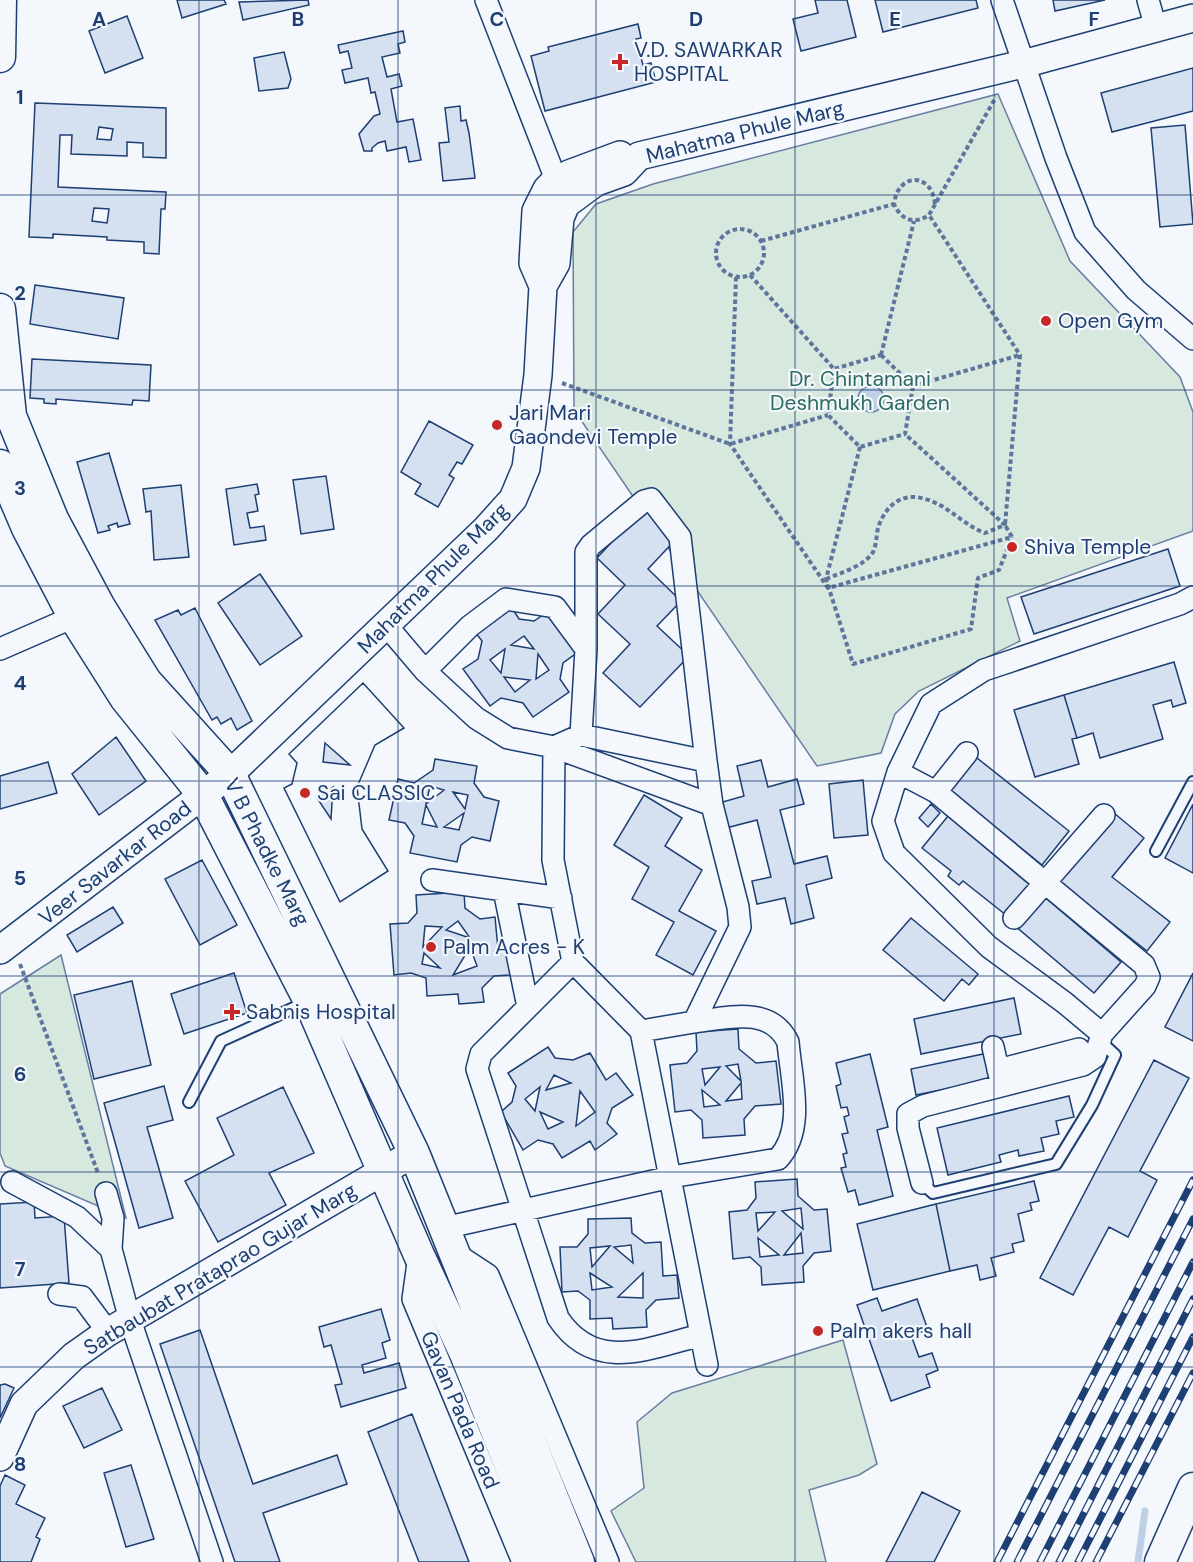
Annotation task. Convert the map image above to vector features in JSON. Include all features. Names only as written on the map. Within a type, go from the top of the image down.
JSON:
[{"type":"main road","points":[[0,57],[1,0]]},
{"type":"main road","name":"V B Phadke Marg","points":[[0,309],[11,416],[53,519],[64,571]]},
{"type":"main road","name":"V B Phadke Marg","points":[[0,465],[87,611],[125,698],[203,795],[309,1001],[419,1255],[478,1351]]},
{"type":"main road","name":"V B Phadke Marg","points":[[87,611],[146,681],[230,774],[414,1153],[448,1240],[478,1351]]},
{"type":"main road","points":[[478,1351],[549,1562]]},
{"type":"main road","points":[[478,1351],[579,1562]]},
{"type":"main road","points":[[1160,1562],[1193,1488]]},
{"type":"main road","points":[[1182,1562],[1193,1537]]},
{"type":"street","points":[[486,0],[560,193]]},
{"type":"street","points":[[1002,0],[1085,232],[1136,290],[1193,339]]},
{"type":"street","points":[[1148,0],[1156,28]]},
{"type":"street","name":"Mahatma Phule Marg","points":[[230,774],[486,529],[513,499],[526,468],[538,375],[543,286],[533,262],[536,212],[560,193],[617,155],[639,156],[1023,64],[1193,18]]},
{"type":"street","points":[[581,735],[586,649],[586,552],[591,545],[644,501],[651,499],[680,537],[712,805],[738,907],[740,927],[694,1022]]},
{"type":"street","points":[[1102,1039],[1065,1003],[989,947],[894,853],[883,821],[898,772],[932,704],[984,670],[1180,604],[1193,597]]},
{"type":"street","points":[[425,671],[470,626],[506,599],[511,598],[527,605],[555,608],[586,649]]},
{"type":"street","points":[[0,649],[87,611]]},
{"type":"street","points":[[386,625],[425,671],[476,718],[508,738],[554,747],[712,805]]},
{"type":"street","points":[[554,747],[581,735],[706,761]]},
{"type":"street","points":[[554,747],[551,838],[573,962],[641,1031],[707,1365]]},
{"type":"street","points":[[936,792],[966,753]]},
{"type":"street","points":[[898,772],[936,792],[1147,970],[1149,976],[1145,986],[1102,1039],[1095,1057],[1081,1057],[1000,1078],[923,1106],[908,1114],[908,1128],[922,1183]]},
{"type":"street","name":"Veer Savarkar Road","points":[[7,945],[230,774]]},
{"type":"street","points":[[1014,918],[1104,815]]},
{"type":"street","points":[[432,880],[561,898]]},
{"type":"street","points":[[504,890],[528,1007]]},
{"type":"street","points":[[573,962],[481,1054],[477,1070],[558,1318],[567,1331],[580,1341],[610,1354],[625,1354],[701,1335]]},
{"type":"street","points":[[608,1562],[488,1275],[448,1240],[523,1211],[671,1178],[778,1159],[787,1150],[795,1116],[788,1042],[782,1031],[768,1020],[749,1016],[641,1031]]},
{"type":"street","points":[[1073,1027],[1081,1057]]},
{"type":"street","points":[[993,1047],[1000,1078]]},
{"type":"street","name":"Satbaubat Prataprao Gujar Marg","points":[[0,1457],[24,1404],[74,1356],[119,1326],[414,1153]]},
{"type":"street","points":[[12,1182],[77,1216],[111,1249]]},
{"type":"street","points":[[106,1193],[113,1218],[111,1249],[119,1326],[213,1562]]},
{"type":"street","name":"Gavan Pada Road","points":[[419,1255],[413,1299],[524,1562]]},
{"type":"street","points":[[59,1294],[82,1297],[119,1326]]},
{"type":"lane","points":[[1156,851],[1193,782]]},
{"type":"lane","points":[[189,1102],[221,1041],[309,1001]]},
{"type":"lane","points":[[922,1183],[933,1192],[1056,1164],[1092,1105],[1114,1055],[1102,1039]]},
{"type":"path","points":[[935,204],[934,192],[926,183],[914,180],[903,183],[896,192],[894,204],[905,218],[914,221],[929,215],[998,94]]},
{"type":"path","points":[[761,241],[894,204]]},
{"type":"path","points":[[929,215],[1020,355],[1005,525]]},
{"type":"path","points":[[881,355],[914,221]]},
{"type":"path","points":[[738,229],[751,231],[761,241],[764,254],[760,267],[750,275],[736,277],[723,271],[716,259],[717,245],[725,234],[738,229]]},
{"type":"path","points":[[750,275],[834,369],[828,415]]},
{"type":"path","points":[[730,444],[736,277]]},
{"type":"path","points":[[834,369],[881,355]]},
{"type":"path","points":[[881,355],[913,386]]},
{"type":"path","points":[[913,386],[1020,355]]},
{"type":"path","points":[[538,375],[730,444],[828,588]]},
{"type":"path","points":[[905,434],[913,386]]},
{"type":"path","points":[[730,444],[828,415]]},
{"type":"path","points":[[828,415],[860,447]]},
{"type":"path","points":[[905,434],[1005,525],[1012,537]]},
{"type":"path","points":[[860,447],[905,434]]},
{"type":"path","points":[[860,447],[826,579],[853,664],[971,629],[978,578],[999,570],[1012,537]]},
{"type":"path","points":[[826,579],[855,566],[873,553],[879,525],[887,511],[897,500],[909,496],[937,504],[972,528],[985,533],[1005,525]]},
{"type":"path","points":[[828,588],[1012,537]]},
{"type":"path","points":[[7,945],[24,980],[106,1193]]},
{"type":"green space","name":"Dr. Chintamani Deshmukh Garden","points":[[998,94],[1070,261],[1180,377],[1193,412],[1193,531],[1007,598],[1020,641],[919,691],[895,714],[881,753],[817,766],[574,410],[573,232],[596,204],[653,184]]},
{"type":"green space","points":[[61,955],[126,1218],[5,1166],[0,1153],[0,994]]},
{"type":"green space","points":[[843,1340],[877,1464],[859,1475],[809,1490],[826,1562],[636,1562],[611,1511],[644,1488],[637,1422],[672,1393]]},
{"type":"water","points":[[871,386],[880,390],[884,399],[880,408],[871,412],[862,408],[858,399],[862,390]]},
{"type":"building","points":[[177,0],[224,0],[226,4],[182,18]]},
{"type":"building","points":[[308,0],[309,5],[243,20],[239,2]]},
{"type":"building","points":[[815,0],[847,0],[856,37],[801,51],[793,19],[818,13]]},
{"type":"building","points":[[875,0],[976,0],[978,8],[883,32]]},
{"type":"building","points":[[1053,0],[1105,0],[1055,11]]},
{"type":"building","points":[[127,16],[143,58],[105,73],[89,31]]},
{"type":"building","points":[[638,24],[641,38],[636,39],[643,65],[651,63],[656,82],[545,111],[531,56],[549,51],[548,47]]},
{"type":"building","points":[[403,31],[405,42],[398,44],[400,53],[382,57],[387,77],[399,74],[402,86],[391,89],[397,122],[413,119],[421,160],[409,162],[406,147],[387,151],[385,141],[378,143],[372,151],[364,151],[359,134],[374,116],[380,114],[375,92],[371,93],[368,78],[345,83],[342,70],[352,68],[348,51],[340,53],[338,45]]},
{"type":"building","points":[[284,52],[291,79],[288,88],[259,91],[254,58]]},
{"type":"building","points":[[1193,68],[1193,111],[1112,132],[1101,93]]},
{"type":"building","points":[[35,103],[166,108],[166,158],[143,157],[143,143],[127,142],[127,156],[71,154],[72,135],[60,135],[58,187],[166,192],[165,209],[161,209],[159,254],[144,253],[144,242],[107,240],[107,237],[53,234],[53,238],[29,237]],"holes":[[[99,127],[113,129],[111,140],[97,139]],[[94,208],[109,209],[107,223],[92,221]]]},
{"type":"building","points":[[460,106],[461,121],[466,120],[469,133],[475,178],[443,181],[439,143],[449,142],[445,108]]},
{"type":"building","points":[[1185,125],[1193,224],[1160,227],[1151,128]]},
{"type":"building","points":[[35,285],[124,298],[118,339],[30,324]]},
{"type":"building","points":[[32,359],[151,365],[149,401],[133,400],[132,405],[56,399],[56,404],[44,403],[44,399],[30,398]]},
{"type":"building","points":[[429,421],[473,445],[462,464],[457,462],[449,475],[454,478],[438,507],[415,494],[421,484],[401,472]]},
{"type":"building","points":[[109,453],[130,524],[118,527],[117,523],[108,526],[110,530],[98,533],[77,462]]},
{"type":"building","points":[[326,476],[334,529],[301,534],[293,480]]},
{"type":"building","points":[[257,484],[259,494],[255,495],[258,511],[247,513],[250,528],[264,526],[266,540],[234,545],[226,489]]},
{"type":"building","points":[[181,485],[189,557],[154,560],[151,511],[146,512],[143,489]]},
{"type":"building","points":[[646,505],[679,536],[648,569],[681,601],[657,626],[689,656],[640,707],[603,673],[630,644],[598,614],[625,585],[597,558]]},
{"type":"building","points":[[1168,549],[1180,586],[1034,634],[1021,597]]},
{"type":"building","points":[[260,574],[302,636],[260,665],[218,603]]},
{"type":"building","points":[[509,603],[519,619],[534,621],[549,611],[578,652],[563,663],[560,679],[569,692],[533,717],[523,703],[501,698],[490,706],[463,669],[478,659],[482,641],[472,628]],"holes":[[[524,636],[534,649],[511,645]],[[505,649],[501,673],[490,660]],[[538,654],[549,670],[536,679]],[[504,677],[530,680],[515,692]]]},
{"type":"building","points":[[195,608],[252,721],[237,730],[231,718],[221,724],[217,717],[212,720],[155,620],[178,610],[181,615]]},
{"type":"building","points":[[1174,662],[1186,703],[1173,707],[1171,700],[1153,705],[1163,739],[1100,758],[1093,733],[1077,738],[1064,695]]},
{"type":"building","name":"Sai CLASSIC","points":[[363,683],[404,728],[375,745],[357,787],[362,829],[388,871],[340,902],[284,788],[292,784],[297,763],[289,754]],"holes":[[[325,743],[350,765],[323,762]],[[333,787],[331,819],[317,798]]]},
{"type":"building","name":"Sai CLASSIC","points":[[363,683],[404,728],[375,745],[357,787],[362,829],[388,871],[340,902],[284,788],[292,784],[297,763],[289,754]]},
{"type":"building","points":[[1064,695],[1077,738],[1072,739],[1079,764],[1035,777],[1014,710]]},
{"type":"building","points":[[116,737],[146,781],[99,815],[72,774]]},
{"type":"building","points":[[972,754],[1069,831],[1042,865],[1000,831],[998,833],[945,788]]},
{"type":"building","points":[[435,759],[477,766],[474,783],[484,797],[499,801],[490,841],[472,837],[461,845],[457,862],[410,853],[414,836],[405,823],[389,820],[398,779],[414,783],[433,770]],"holes":[[[430,786],[444,790],[426,804]],[[453,792],[468,795],[465,809]],[[426,805],[437,827],[422,824]],[[464,813],[459,830],[444,827]]]},
{"type":"building","points":[[761,760],[768,787],[797,779],[804,804],[780,810],[794,864],[827,856],[832,878],[806,885],[814,918],[791,924],[785,898],[757,904],[752,881],[771,877],[757,820],[726,828],[719,803],[744,796],[737,766]]},
{"type":"building","points":[[48,762],[57,793],[0,809],[0,776]]},
{"type":"building","points":[[863,780],[868,835],[834,838],[829,784]]},
{"type":"building","points":[[644,795],[682,818],[665,846],[702,870],[679,911],[716,931],[693,975],[656,955],[674,922],[632,899],[649,867],[614,845]]},
{"type":"building","points":[[931,804],[940,813],[928,827],[919,818]]},
{"type":"building","points":[[1193,804],[1193,873],[1165,858]]},
{"type":"building","points":[[1114,813],[1144,838],[1112,877],[1170,922],[1147,951],[1059,882]]},
{"type":"building","points":[[948,816],[1030,885],[1006,915],[963,881],[959,885],[948,876],[951,871],[922,848]]},
{"type":"building","points":[[202,860],[237,925],[200,945],[165,879]]},
{"type":"building","name":"Palm Acres - K","points":[[464,892],[465,908],[480,919],[495,917],[498,949],[508,948],[510,975],[494,976],[482,988],[484,1002],[459,1004],[458,994],[427,996],[426,978],[411,973],[394,975],[390,924],[408,923],[417,913],[416,895]],"holes":[[[458,921],[470,938],[446,930]],[[425,926],[442,927],[423,947]],[[470,947],[477,966],[453,975]],[[424,953],[440,968],[422,964]]]},
{"type":"building","points":[[1041,894],[1121,962],[1094,993],[1014,925]]},
{"type":"building","points":[[113,907],[123,923],[77,952],[67,935]]},
{"type":"building","points":[[911,918],[978,974],[969,985],[962,979],[944,1001],[883,950]]},
{"type":"building","points":[[234,973],[247,1013],[184,1034],[171,994]]},
{"type":"building","points":[[1193,973],[1193,1041],[1165,1027]]},
{"type":"building","points":[[132,981],[151,1065],[94,1079],[74,995]]},
{"type":"building","points":[[1014,998],[1021,1034],[921,1054],[914,1019]]},
{"type":"building","points":[[738,1029],[739,1049],[756,1063],[776,1061],[781,1104],[755,1106],[744,1119],[745,1135],[703,1138],[702,1120],[691,1110],[675,1112],[670,1065],[687,1063],[697,1051],[696,1032]],"holes":[[[738,1064],[741,1081],[726,1066]],[[720,1067],[705,1085],[702,1069]],[[741,1083],[742,1099],[726,1101]],[[702,1090],[720,1105],[704,1107]]]},
{"type":"building","points":[[548,1047],[555,1058],[573,1060],[590,1053],[606,1080],[616,1073],[633,1095],[612,1108],[607,1123],[617,1134],[595,1150],[590,1141],[562,1158],[553,1144],[538,1140],[523,1150],[501,1112],[512,1102],[516,1086],[508,1073]],"holes":[[[554,1075],[571,1083],[546,1090]],[[540,1087],[535,1111],[525,1099]],[[580,1091],[595,1112],[576,1126]],[[540,1112],[563,1122],[548,1129]]]},
{"type":"building","points":[[988,1053],[994,1079],[916,1095],[911,1069]]},
{"type":"building","points":[[870,1054],[888,1127],[877,1130],[893,1196],[859,1205],[855,1190],[848,1192],[841,1168],[846,1167],[843,1154],[847,1153],[842,1134],[848,1133],[844,1117],[849,1115],[847,1107],[841,1108],[836,1086],[841,1084],[836,1063]]},
{"type":"building","points":[[1154,1060],[1189,1078],[1140,1171],[1157,1180],[1128,1237],[1109,1227],[1073,1295],[1040,1278]]},
{"type":"building","points":[[164,1086],[173,1120],[147,1127],[173,1218],[139,1228],[104,1103]]},
{"type":"building","points":[[283,1087],[314,1153],[269,1173],[286,1205],[218,1242],[185,1181],[234,1155],[217,1118]]},
{"type":"building","points":[[1069,1096],[1074,1117],[1056,1121],[1059,1134],[1041,1138],[1044,1151],[1019,1156],[1018,1150],[999,1155],[1001,1162],[948,1175],[937,1128]]},
{"type":"building","points":[[797,1179],[798,1196],[814,1210],[827,1209],[831,1251],[814,1253],[803,1266],[804,1282],[762,1285],[761,1267],[750,1257],[733,1259],[729,1212],[747,1210],[756,1198],[755,1182]],"holes":[[[801,1208],[803,1229],[782,1211]],[[775,1212],[758,1231],[756,1213]],[[801,1233],[803,1253],[784,1255]],[[758,1238],[779,1255],[760,1257]]]},
{"type":"building","points":[[1034,1181],[1039,1201],[1030,1203],[1032,1210],[1018,1214],[1024,1241],[1012,1244],[1014,1252],[991,1258],[996,1276],[980,1280],[977,1265],[950,1271],[936,1204]]},
{"type":"building","points":[[34,1202],[35,1218],[64,1216],[69,1283],[0,1288],[0,1204]]},
{"type":"building","points":[[936,1204],[950,1271],[873,1290],[857,1224]]},
{"type":"building","points":[[631,1218],[632,1233],[645,1243],[661,1242],[663,1276],[677,1275],[679,1298],[656,1300],[646,1310],[647,1327],[613,1329],[612,1318],[590,1319],[590,1300],[578,1291],[562,1292],[560,1247],[577,1247],[588,1234],[588,1219]],"holes":[[[631,1245],[633,1263],[614,1247]],[[610,1246],[592,1267],[590,1248]],[[590,1273],[612,1287],[592,1290]],[[643,1273],[643,1298],[618,1297]]]},
{"type":"building","points":[[877,1298],[882,1311],[917,1299],[928,1330],[911,1335],[919,1357],[932,1353],[938,1370],[926,1375],[930,1387],[891,1401],[857,1305]]},
{"type":"building","points":[[381,1309],[390,1340],[382,1343],[386,1358],[362,1365],[364,1373],[399,1363],[406,1388],[341,1407],[335,1385],[342,1384],[331,1345],[324,1347],[319,1327]]},
{"type":"building","points":[[200,1330],[253,1484],[337,1455],[347,1484],[263,1513],[280,1562],[235,1562],[160,1344]]},
{"type":"building","points":[[5,1384],[14,1388],[0,1418],[0,1385]]},
{"type":"building","points":[[102,1388],[122,1430],[84,1448],[63,1406]]},
{"type":"building","points":[[412,1414],[469,1562],[419,1562],[368,1432]]},
{"type":"building","points":[[131,1465],[154,1539],[126,1547],[104,1473]]},
{"type":"building","points":[[5,1475],[25,1485],[16,1504],[45,1518],[36,1537],[40,1539],[31,1562],[0,1562],[0,1486]]},
{"type":"building","points":[[922,1492],[960,1511],[934,1562],[886,1562]]},
{"type":"waterway","points":[[1138,1562],[1145,1511]]},
{"type":"railway","points":[[997,1562],[1193,1180]]},
{"type":"railway","points":[[1017,1562],[1193,1219]]},
{"type":"railway","points":[[1040,1562],[1193,1262]]},
{"type":"railway","points":[[1059,1562],[1193,1299]]},
{"type":"railway","points":[[1078,1562],[1193,1337]]},
{"type":"railway","points":[[1096,1562],[1193,1373]]},
{"type":"place","name":"V.D. SAWARKAR HOSPITAL","points":[[620,62]]},
{"type":"place","name":"Open Gym","points":[[1046,321]]},
{"type":"place","name":"Jari Mari Gaondevi Temple","points":[[497,425]]},
{"type":"place","name":"Shiva Temple","points":[[1012,547]]},
{"type":"place","name":"Sai CLASSIC","points":[[305,793]]},
{"type":"place","name":"Palm Acres - K","points":[[431,947]]},
{"type":"place","name":"Sabnis Hospital","points":[[232,1012]]},
{"type":"place","name":"Palm akers hall","points":[[818,1331]]}]
